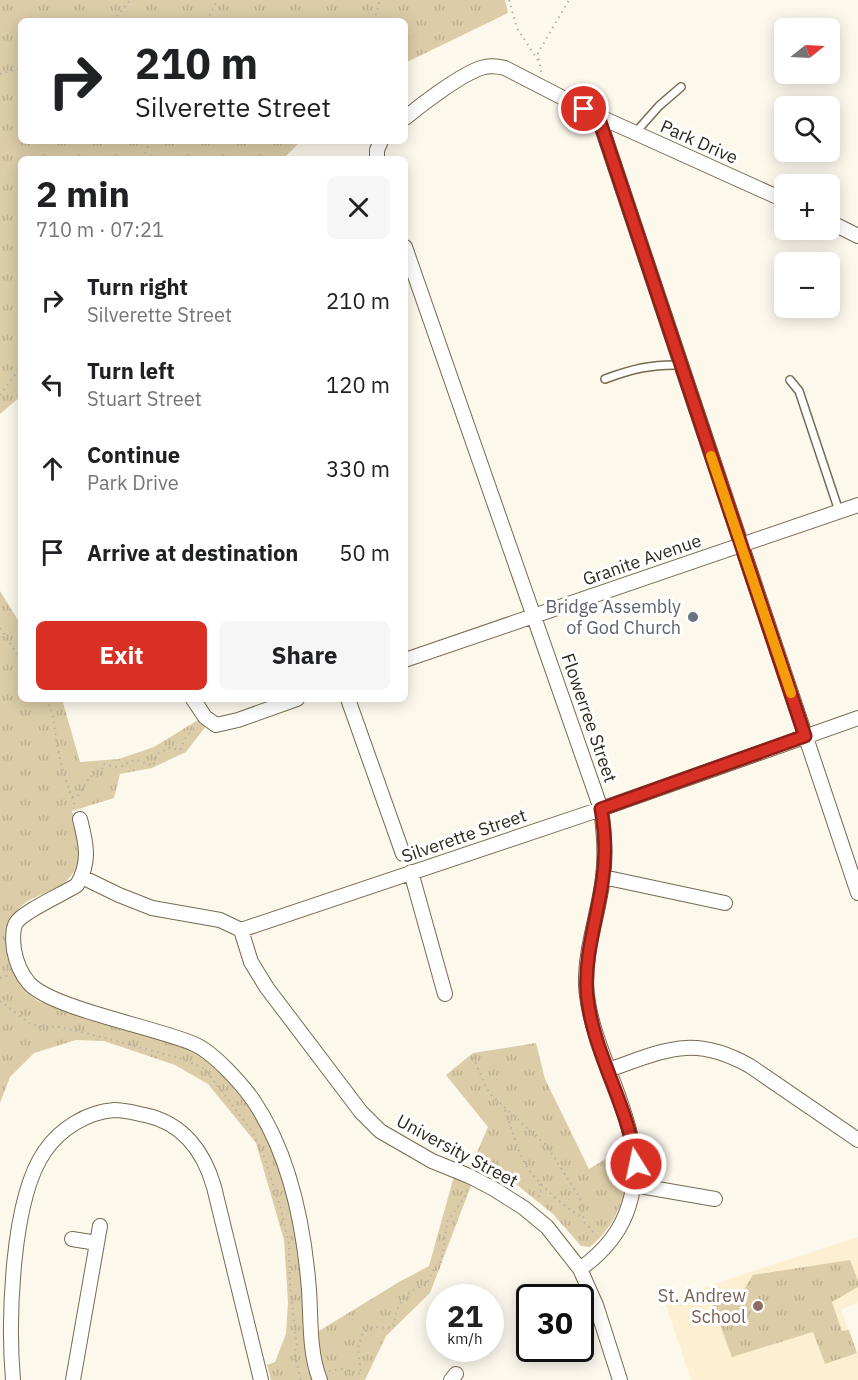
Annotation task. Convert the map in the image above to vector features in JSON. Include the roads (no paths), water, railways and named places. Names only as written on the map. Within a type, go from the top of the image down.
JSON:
[{"type":"street","name":"Park Drive","points":[[408,116],[480,68],[493,66],[505,68],[598,116],[774,196]]},
{"type":"street","points":[[598,116],[858,893]]},
{"type":"street","points":[[840,227],[858,236]]},
{"type":"street","name":"Flowerree Street","points":[[408,256],[601,809],[605,856],[586,982],[592,1021],[634,1148],[636,1164],[627,1214],[617,1232],[596,1258],[580,1269]]},
{"type":"street","name":"Granite Avenue","points":[[408,659],[858,505]]},
{"type":"street","points":[[195,702],[211,721],[238,720],[289,702]]},
{"type":"street","points":[[349,702],[403,854]]},
{"type":"street","name":"Silverette Street","points":[[241,930],[601,809],[858,718]]},
{"type":"street","points":[[80,819],[88,848],[82,877],[77,885],[28,913],[16,923],[13,940],[16,959],[29,984],[49,998],[149,1028],[196,1045],[222,1065],[252,1099],[266,1124],[288,1174],[302,1227],[313,1350],[319,1378]]},
{"type":"street","points":[[411,872],[445,994]]},
{"type":"street","points":[[82,877],[152,908],[220,920],[241,930]]},
{"type":"street","points":[[603,877],[725,903]]},
{"type":"street","name":"University Street","points":[[241,930],[251,962],[267,988],[367,1118],[380,1131],[432,1161],[494,1189],[524,1208],[547,1227],[580,1269],[596,1305],[620,1380]]},
{"type":"street","points":[[608,1070],[668,1049],[700,1047],[713,1050],[732,1056],[750,1066],[858,1140]]},
{"type":"street","points":[[12,1380],[10,1342],[14,1270],[22,1211],[31,1182],[44,1152],[65,1131],[85,1118],[113,1110],[126,1110],[162,1120],[174,1127],[202,1155],[214,1187],[261,1380]]},
{"type":"street","points":[[634,1185],[715,1199]]},
{"type":"street","points":[[73,1380],[100,1226]]},
{"type":"street","points":[[72,1239],[97,1243]]},
{"type":"lane","points":[[635,133],[663,102],[681,87]]},
{"type":"lane","points":[[605,380],[657,364],[681,365]]},
{"type":"lane","points":[[790,380],[799,391],[839,511]]},
{"type":"place","name":"Bridge Assembly of God Church","points":[[693,617]]},
{"type":"place","name":"St. Andrew School","points":[[758,1306]]}]
